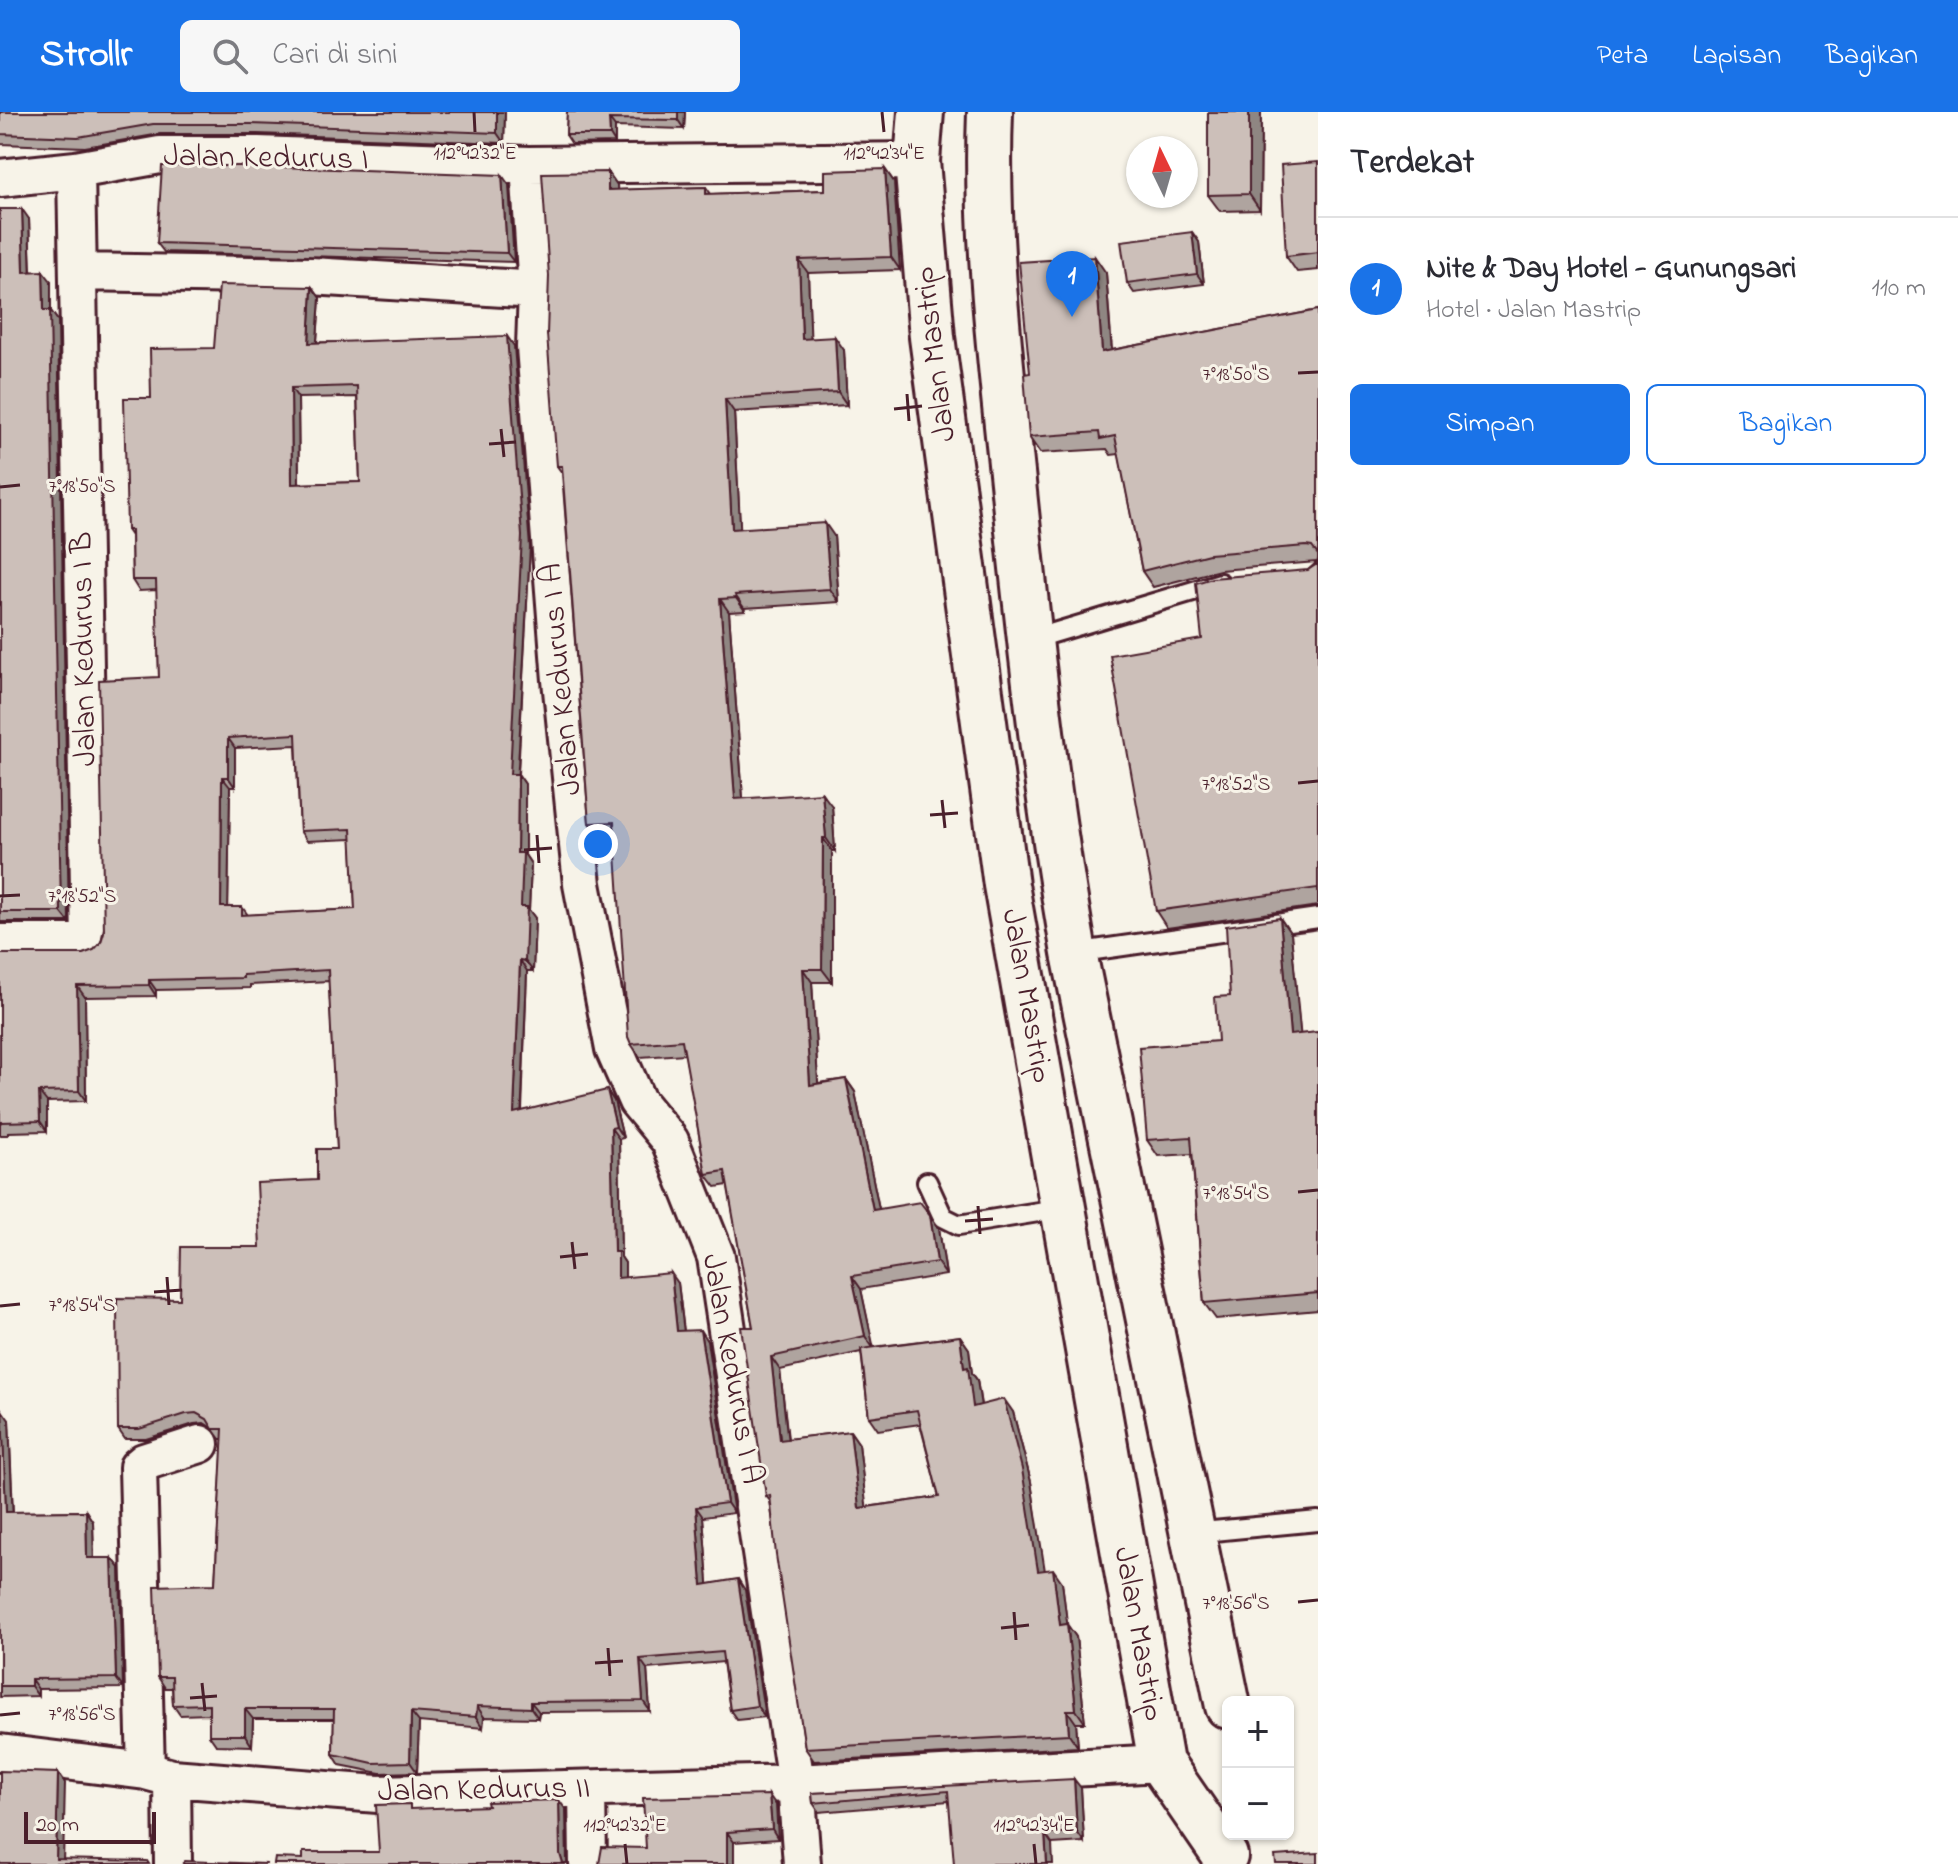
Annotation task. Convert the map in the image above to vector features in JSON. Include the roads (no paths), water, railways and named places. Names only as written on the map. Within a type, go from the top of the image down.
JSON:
[{"type":"main road","name":"Jalan Mastrip","points":[[921,112],[917,161],[932,337],[1006,885],[1161,1763],[1227,1851]]},
{"type":"main road","name":"Jalan Mastrip","points":[[990,112],[996,321],[1030,640],[1058,859],[1074,953],[1226,1696]]},
{"type":"street","name":"Jalan Kedurus I","points":[[0,178],[76,170],[160,155],[258,155],[529,165],[917,161]]},
{"type":"street","name":"Jalan Kedurus I A","points":[[529,165],[537,290],[536,363],[561,680],[582,884],[614,1049],[637,1101],[670,1141],[716,1257],[796,1783]]},
{"type":"street","name":"Jalan Kedurus I B","points":[[0,943],[90,943],[76,170]]},
{"type":"street","points":[[78,272],[311,276],[537,290]]},
{"type":"street","points":[[173,1864],[159,1775],[138,1467],[144,1462],[200,1444]]},
{"type":"street","name":"Jalan Kedurus II","points":[[0,1753],[159,1775],[378,1794],[796,1783],[1161,1763]]},
{"type":"street","points":[[796,1783],[802,1864]]},
{"type":"street","points":[[587,1789],[588,1864]]},
{"type":"lane","points":[[1030,640],[1221,582],[1235,581]]},
{"type":"lane","points":[[1074,953],[1318,918]]},
{"type":"lane","points":[[927,1182],[943,1217],[959,1225],[1063,1208]]},
{"type":"lane","points":[[1192,1533],[1318,1521]]},
{"type":"place","name":"Nite & Day Hotel - Gunungsari","points":[[1072,317]]}]
